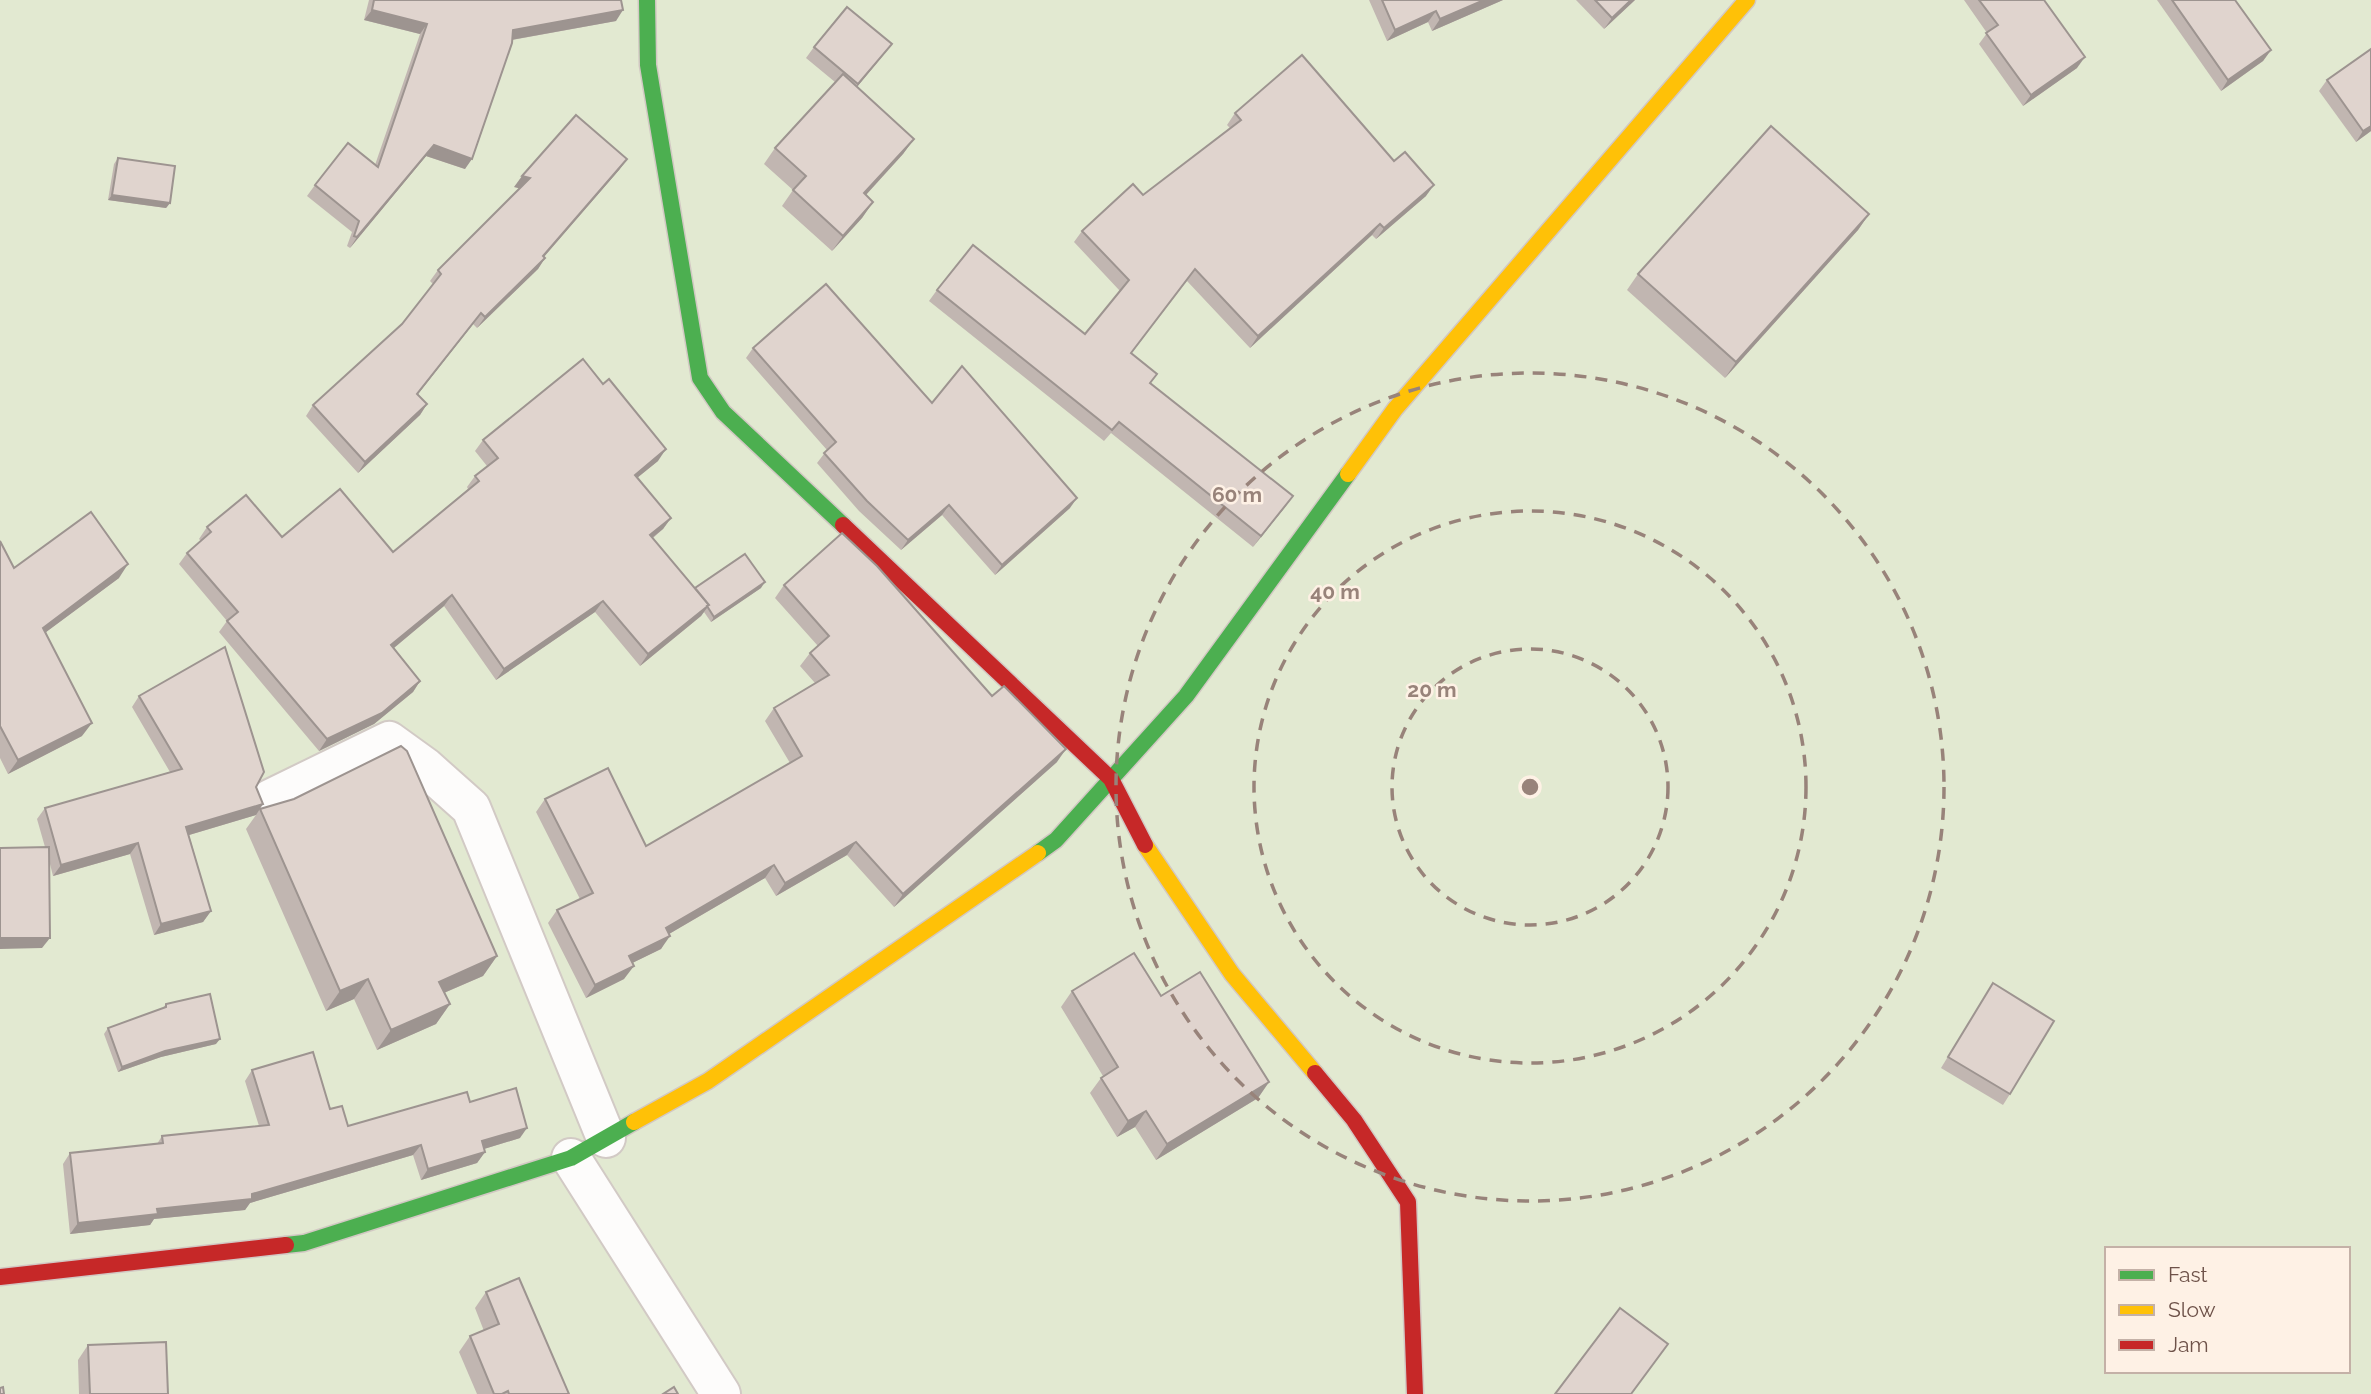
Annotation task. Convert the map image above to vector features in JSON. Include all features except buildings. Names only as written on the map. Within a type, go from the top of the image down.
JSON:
[{"type":"street","points":[[647,0],[648,65],[700,379],[723,412],[1111,779],[1142,840],[1232,974],[1354,1119],[1408,1202],[1415,1394]]},
{"type":"street","points":[[0,1277],[304,1243],[571,1158],[708,1081],[1056,840],[1186,696],[1395,409],[1747,0]]},
{"type":"street","points":[[270,799],[388,741],[425,767],[471,808],[606,1138]]},
{"type":"street","points":[[571,1158],[721,1394]]},
{"type":"green space","points":[[0,0],[2371,0],[2371,1394],[0,1394]]},
{"type":"traffic: fast","points":[[647,0],[648,65],[700,378],[723,412],[843,525]]},
{"type":"traffic: fast","points":[[1038,853],[1056,840],[1186,696],[1348,474]]},
{"type":"traffic: fast","points":[[286,1245],[304,1243],[571,1158],[634,1122]]},
{"type":"traffic: slow","points":[[1348,474],[1395,409],[1747,0]]},
{"type":"traffic: slow","points":[[1145,845],[1232,974],[1315,1073]]},
{"type":"traffic: slow","points":[[634,1122],[708,1081],[1038,853]]},
{"type":"traffic: jam","points":[[843,525],[1111,779],[1145,845]]},
{"type":"traffic: jam","points":[[1315,1073],[1354,1120],[1408,1202],[1415,1394]]},
{"type":"traffic: jam","points":[[0,1277],[286,1245]]}]
